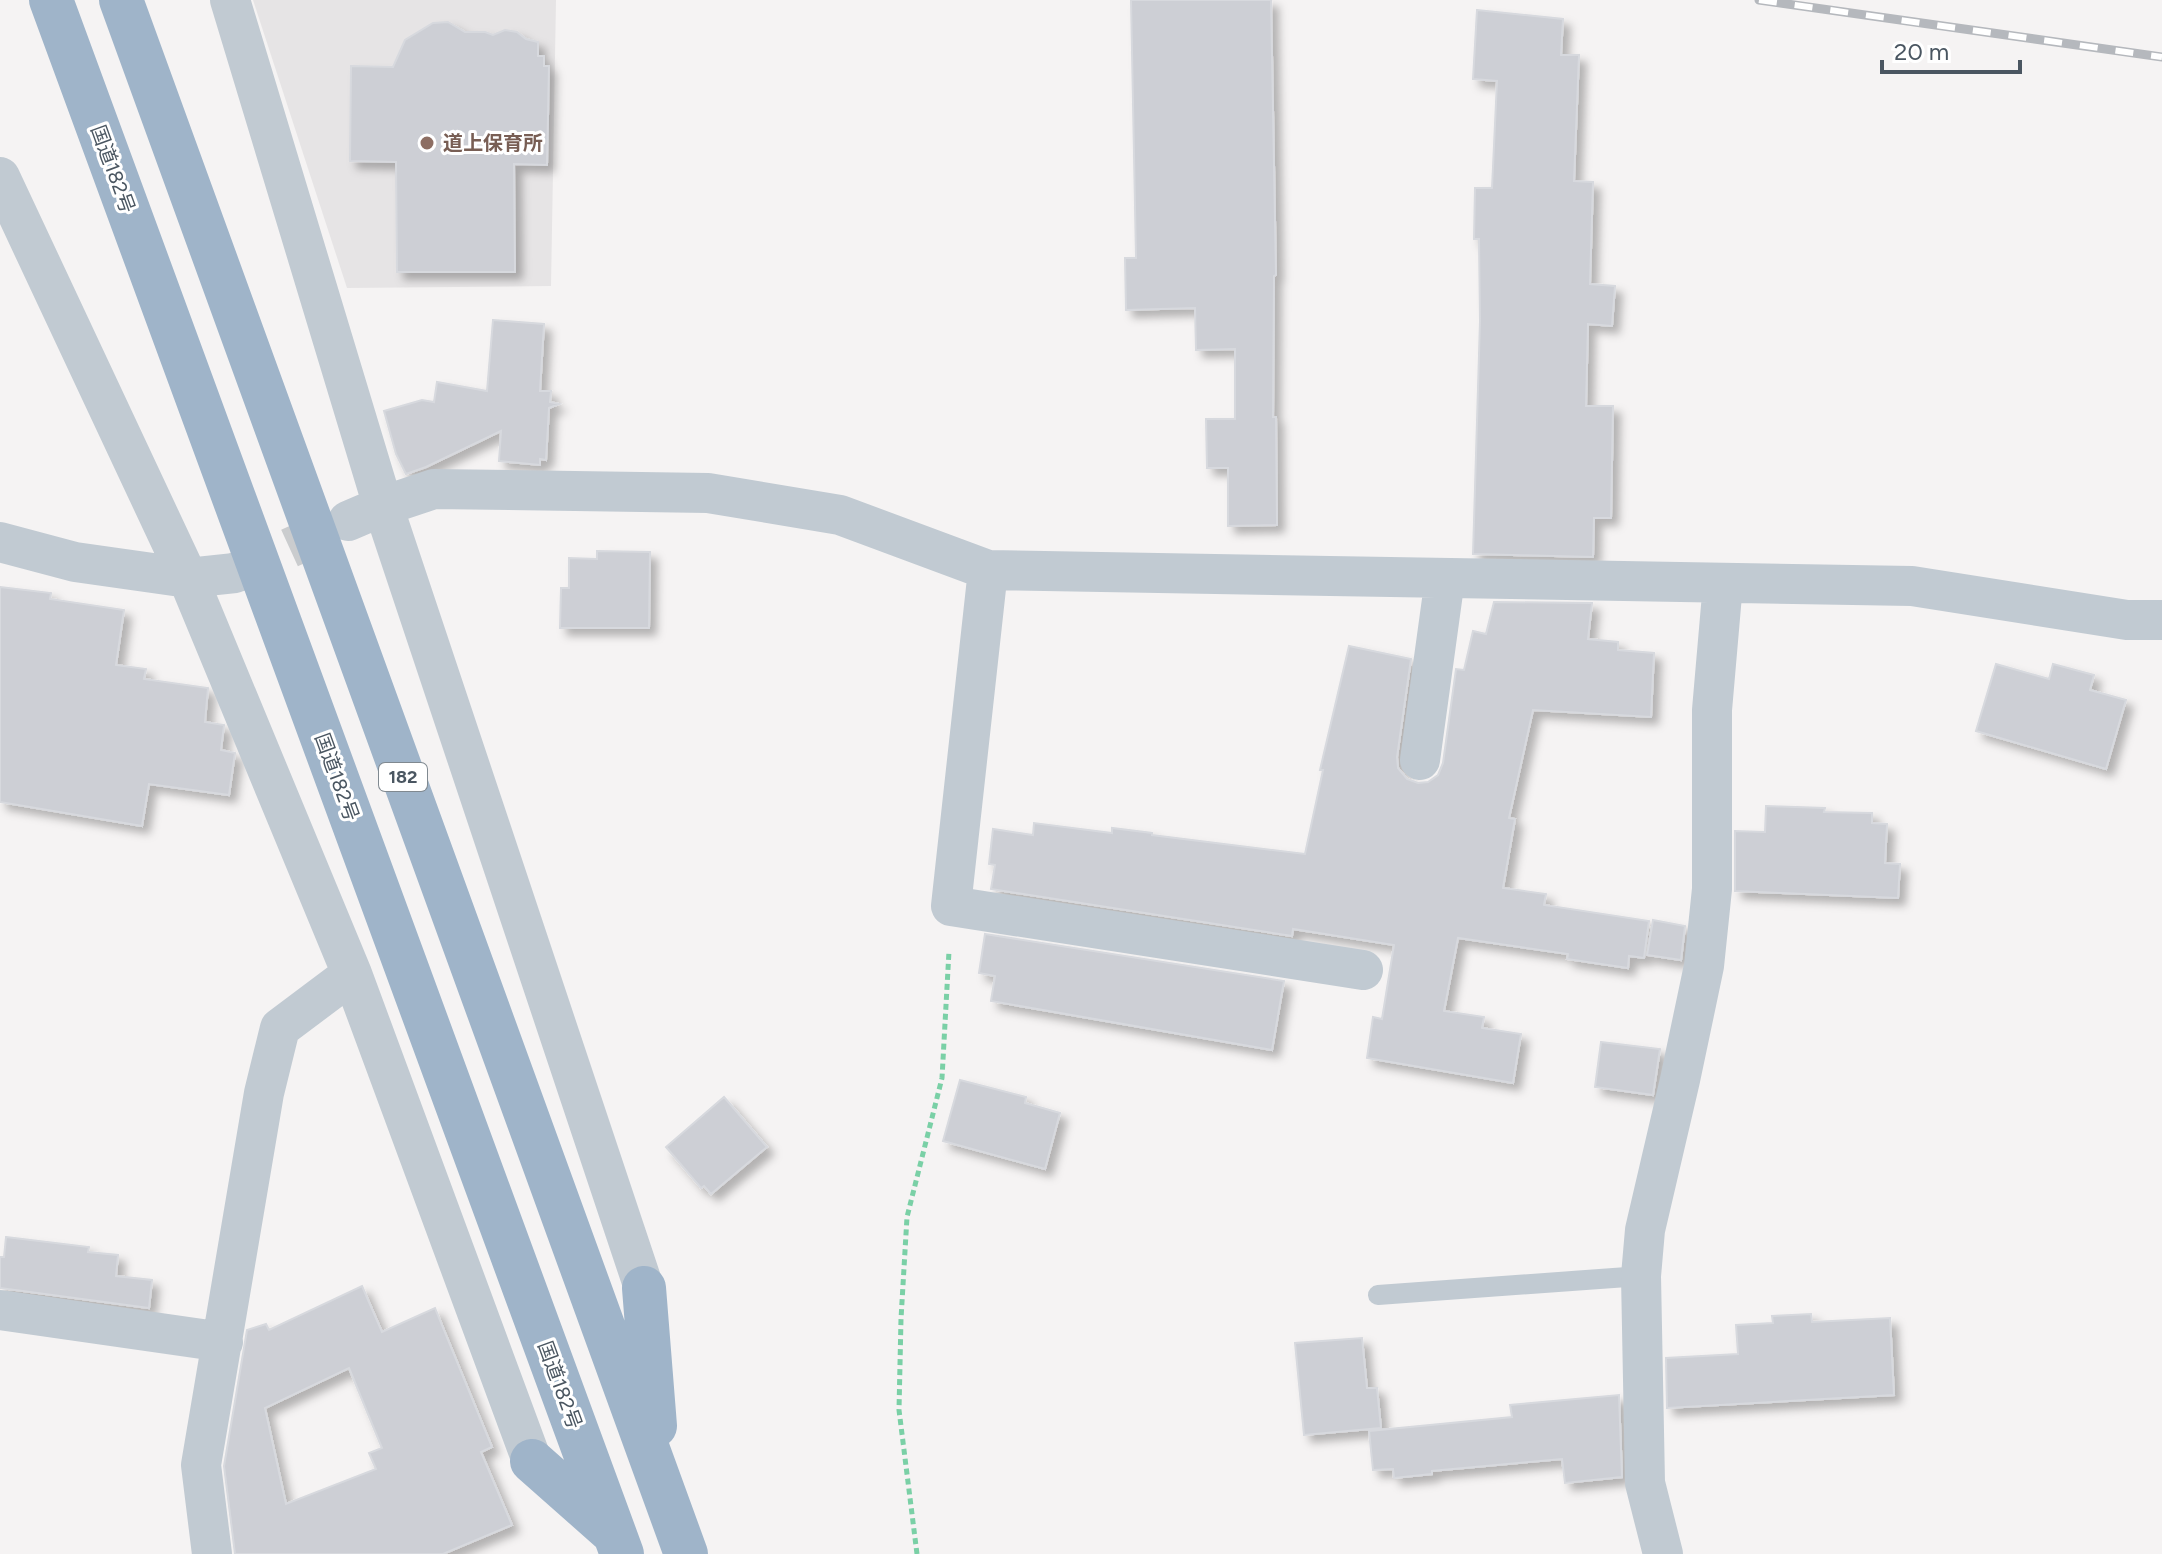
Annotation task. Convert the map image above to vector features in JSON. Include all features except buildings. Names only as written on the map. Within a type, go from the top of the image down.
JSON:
[{"type":"highway","name":"182","points":[[121,0],[686,1554]]},
{"type":"highway","name":"国道182号","points":[[53,5],[618,1544]]},
{"type":"highway","points":[[644,1288],[659,1482]]},
{"type":"highway","points":[[532,1461],[618,1544]]},
{"type":"street","points":[[230,0],[366,514],[644,1288]]},
{"type":"street","points":[[0,177],[188,578],[352,974],[532,1461]]},
{"type":"street","points":[[366,514],[434,489],[708,493],[840,515],[988,570],[1912,586],[2127,620],[2162,620]]},
{"type":"street","points":[[0,542],[75,562],[188,578],[235,573]]},
{"type":"street","points":[[988,570],[951,906],[1363,970]]},
{"type":"street","points":[[1420,760],[1445,578]]},
{"type":"street","points":[[1663,1554],[1645,1483],[1641,1276],[1645,1230],[1704,966],[1712,889],[1712,710],[1723,583]]},
{"type":"street","points":[[212,1554],[201,1465],[264,1093],[280,1028],[352,974]]},
{"type":"street","points":[[0,1310],[223,1342]]},
{"type":"lane","points":[[1378,1295],[1641,1276]]},
{"type":"path","points":[[917,1554],[899,1410],[901,1319],[907,1217],[942,1078],[951,906]]},
{"type":"shaded area","name":"道上保育所","points":[[253,0],[556,0],[551,286],[347,288]]},
{"type":"tunnel","points":[[235,573],[344,523]]},
{"type":"railway","points":[[1759,0],[2162,57]]},
{"type":"place","name":"道上保育所","points":[[427,143]]}]
